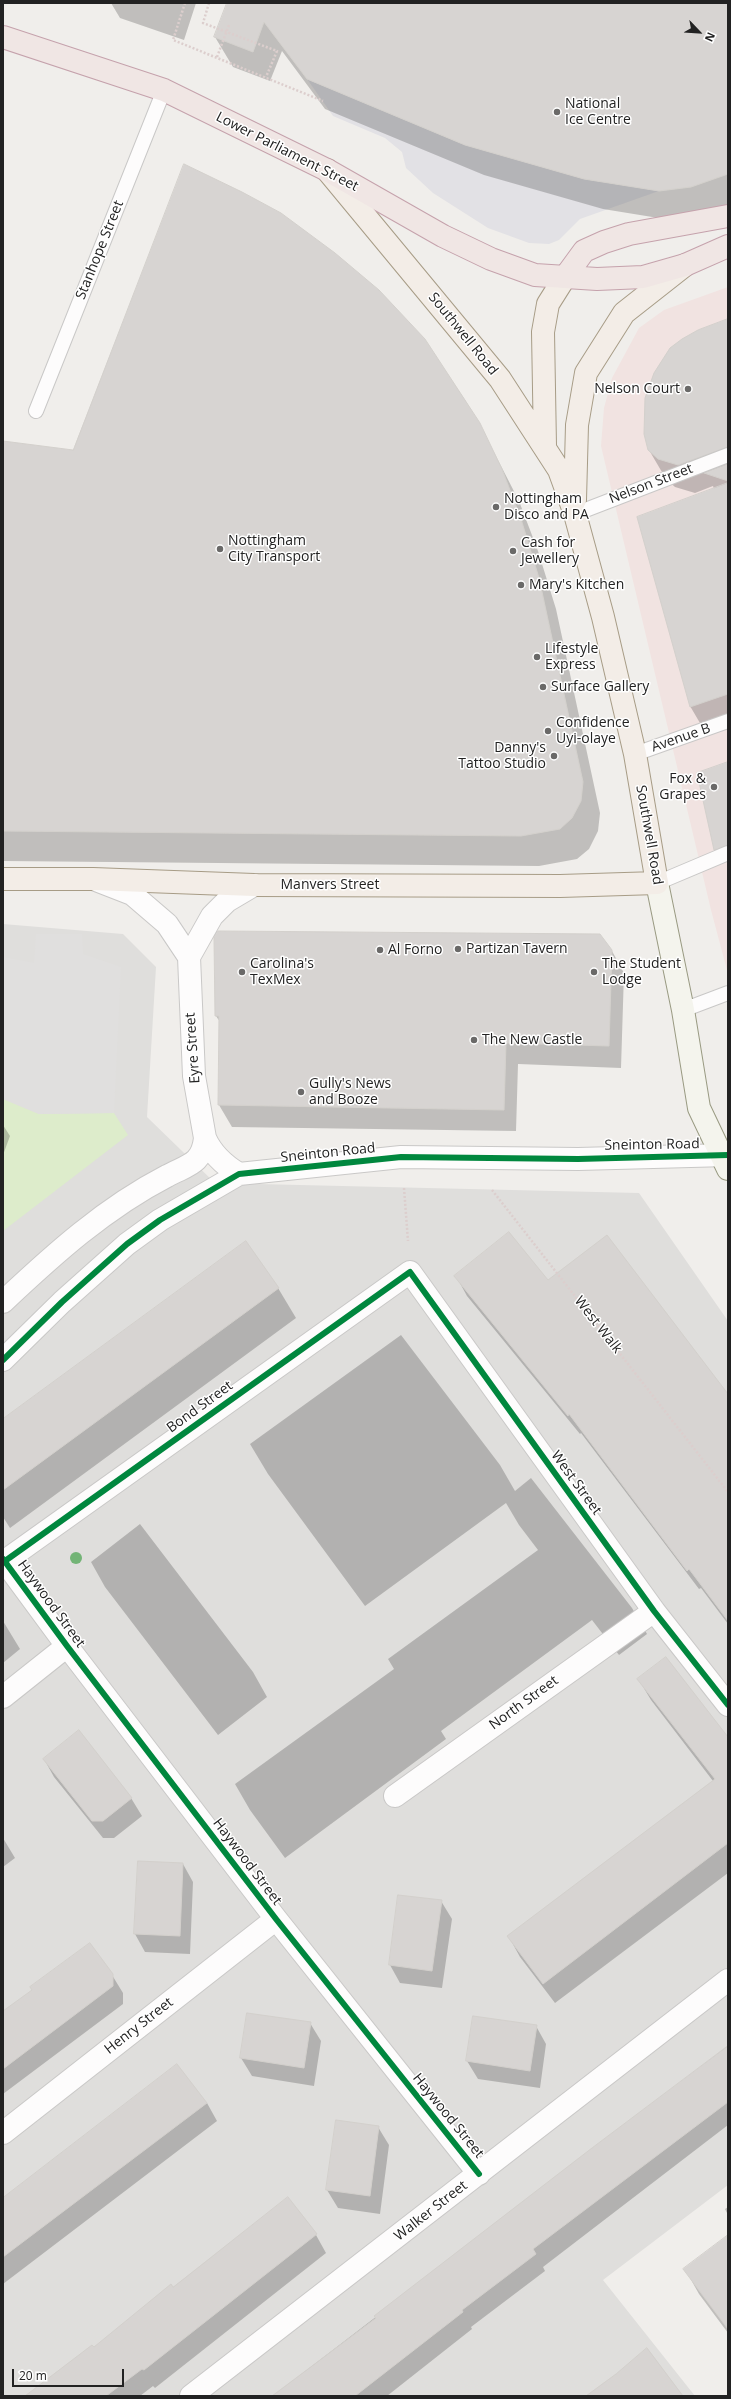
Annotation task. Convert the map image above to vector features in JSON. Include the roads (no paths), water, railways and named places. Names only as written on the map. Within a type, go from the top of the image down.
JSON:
[{"type":"highway","name":"Lower Parliament Street","points":[[3,37],[164,90],[327,170],[443,236],[491,259],[535,275],[597,280],[643,277],[685,265],[728,246]]},
{"type":"highway","points":[[565,277],[584,251],[604,242],[629,234],[728,216]]},
{"type":"main road","name":"Southwell Road","points":[[327,170],[392,251],[467,337],[500,379],[545,446],[559,470],[575,514],[602,617],[635,754],[657,883],[683,1010],[699,1108],[726,1160]]},
{"type":"main road","name":"Southwell Road","points":[[575,514],[577,425],[586,373],[624,313],[685,265]]},
{"type":"main road","points":[[545,446],[543,332],[548,304],[565,277]]},
{"type":"main road","name":"Manvers Street","points":[[3,879],[93,879],[254,885],[560,886],[657,883]]},
{"type":"street","points":[[93,879],[132,894],[167,924],[189,957],[212,916],[227,901],[254,885]]},
{"type":"street","name":"Eyre Street","points":[[189,957],[194,1076],[205,1138]]},
{"type":"street","points":[[205,1138],[208,1146],[217,1157],[239,1174]]},
{"type":"street","points":[[3,1302],[90,1224],[135,1192],[193,1165],[202,1150],[205,1138]]},
{"type":"street","name":"Sneinton Road","points":[[3,1360],[62,1302],[127,1244],[160,1220],[239,1174],[401,1157],[466,1159],[726,1160]]},
{"type":"street","name":"Bond Street","points":[[4,1560],[410,1272]]},
{"type":"street","name":"West Street","points":[[410,1272],[654,1611],[728,1705]]},
{"type":"street","name":"Haywood Street","points":[[4,1560],[67,1646],[276,1919],[479,2174]]},
{"type":"street","name":"North Street","points":[[395,1796],[654,1611]]},
{"type":"street","points":[[3,1697],[67,1646]]},
{"type":"street","name":"Henry Street","points":[[3,2133],[276,1919]]},
{"type":"street","name":"Walker Street","points":[[190,2396],[728,1980]]},
{"type":"lane","name":"Stanhope Street","points":[[36,411],[164,90]]},
{"type":"lane","name":"Nelson Street","points":[[575,514],[728,455]]},
{"type":"lane","name":"Avenue B","points":[[635,754],[728,722]]},
{"type":"lane","points":[[657,883],[728,853]]},
{"type":"lane","points":[[683,1010],[728,993]]},
{"type":"place","name":"National Ice Centre","points":[[557,112]]},
{"type":"place","name":"Nelson Court","points":[[688,389]]},
{"type":"place","name":"Nottingham Disco and PA","points":[[496,507]]},
{"type":"place","name":"Nottingham City Transport","points":[[220,549]]},
{"type":"place","name":"Cash for Jewellery","points":[[513,551]]},
{"type":"place","name":"Mary's Kitchen","points":[[521,585]]},
{"type":"place","name":"Lifestyle Express","points":[[537,657]]},
{"type":"place","name":"Surface Gallery","points":[[543,687]]},
{"type":"place","name":"Confidence Uyi-olaye","points":[[548,731]]},
{"type":"place","name":"Danny's Tattoo Studio","points":[[554,756]]},
{"type":"place","name":"Fox & Grapes","points":[[714,787]]},
{"type":"place","name":"Partizan Tavern","points":[[458,949]]},
{"type":"place","name":"Al Forno","points":[[380,950]]},
{"type":"place","name":"Carolina's TexMex","points":[[242,972]]},
{"type":"place","name":"The Student Lodge","points":[[594,972]]},
{"type":"place","name":"The New Castle","points":[[474,1040]]},
{"type":"place","name":"Gully's News and Booze","points":[[301,1092]]}]
